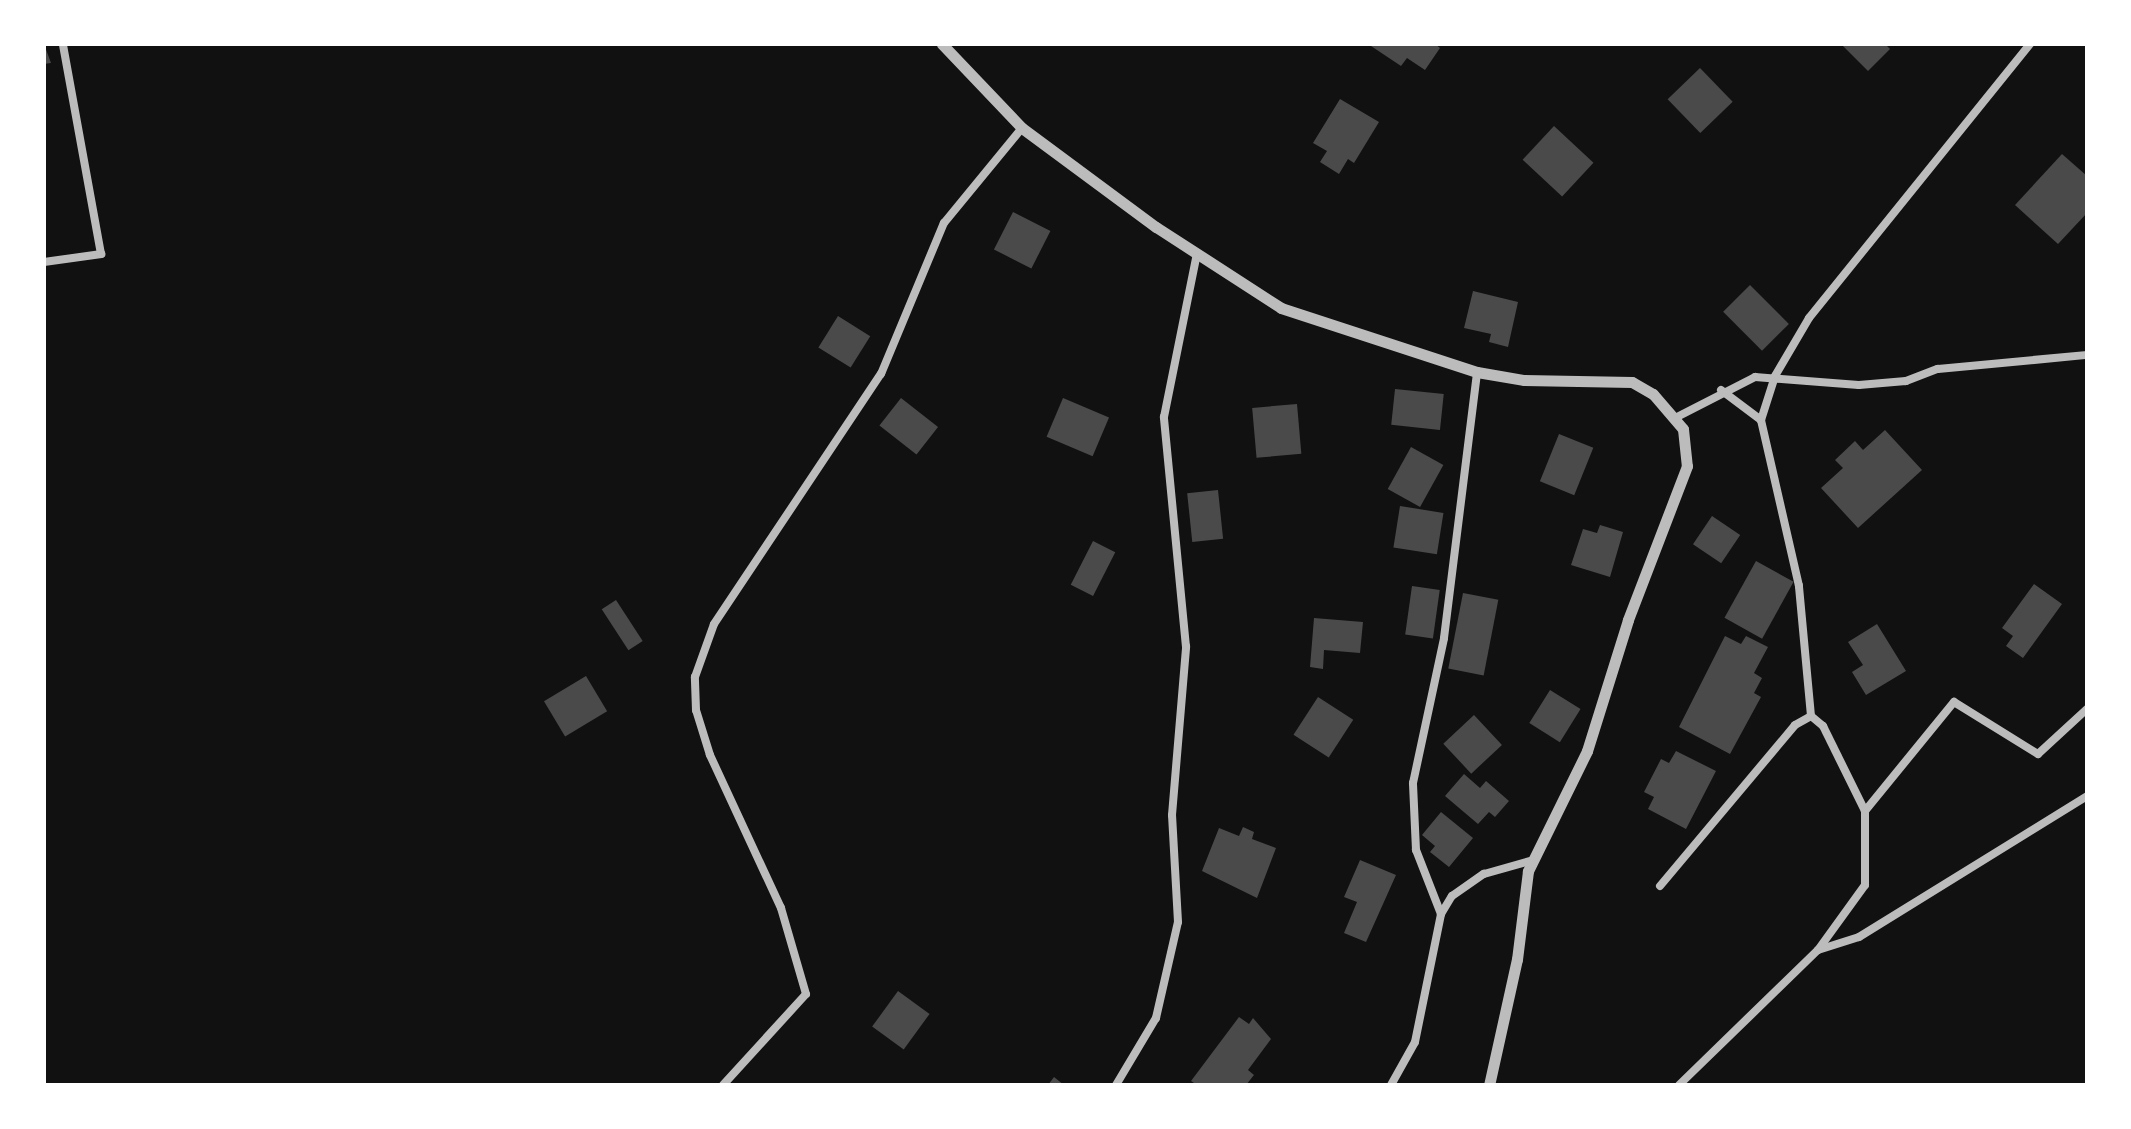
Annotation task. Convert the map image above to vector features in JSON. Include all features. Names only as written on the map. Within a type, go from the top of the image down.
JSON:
[{"type":"street","points":[[44,262],[101,254],[63,44]]},
{"type":"street","points":[[942,44],[1022,128],[1197,253],[1281,308],[1477,372],[1524,380],[1632,382],[1653,394],[1675,418],[1687,444],[1687,466],[1628,620],[1587,751],[1534,860],[1489,1085]]},
{"type":"street","points":[[1679,1085],[1818,950],[1865,885],[1865,811],[1823,726],[1811,716],[1799,586],[1761,420],[1775,376],[1809,318],[2030,44]]},
{"type":"street","points":[[723,1085],[806,994],[781,908],[710,755],[696,710],[695,677],[714,624],[881,374],[944,223],[1022,128]]},
{"type":"street","points":[[1116,1085],[1156,1018],[1178,922],[1172,815],[1186,647],[1164,417],[1197,253]]},
{"type":"street","points":[[1675,418],[1721,390],[1775,376],[1859,385],[1906,381],[1938,369],[2087,355]]},
{"type":"street","points":[[1441,914],[1416,850],[1413,783],[1444,638],[1477,372]]},
{"type":"street","points":[[1721,390],[1761,420]]},
{"type":"street","points":[[1865,811],[1954,702],[2038,754],[2087,709]]},
{"type":"street","points":[[1660,886],[1795,725],[1811,716]]},
{"type":"street","points":[[1818,950],[1859,937],[2087,796]]},
{"type":"street","points":[[1391,1085],[1415,1042],[1441,914],[1452,896],[1484,874],[1534,860]]},
{"type":"building","points":[[44,44],[51,63],[44,64]]},
{"type":"building","points":[[1368,44],[1435,44],[1440,48],[1425,70],[1407,58],[1401,66]]},
{"type":"building","points":[[1841,44],[1885,44],[1890,49],[1868,71]]},
{"type":"building","points":[[1700,68],[1733,102],[1700,133],[1668,99]]},
{"type":"building","points":[[1340,99],[1379,122],[1354,163],[1348,159],[1339,174],[1320,162],[1327,151],[1313,143]]},
{"type":"building","points":[[1554,126],[1593,163],[1562,196],[1523,160]]},
{"type":"building","points":[[2062,154],[2087,176],[2087,213],[2058,244],[2015,205]]},
{"type":"building","points":[[1013,212],[1050,231],[1031,268],[994,249]]},
{"type":"building","points":[[1750,285],[1789,324],[1762,351],[1723,312]]},
{"type":"building","points":[[1473,291],[1518,302],[1508,347],[1489,342],[1491,334],[1464,328]]},
{"type":"building","points":[[838,316],[870,336],[851,368],[818,347]]},
{"type":"building","points":[[1395,389],[1444,394],[1440,430],[1391,425]]},
{"type":"building","points":[[901,398],[938,427],[916,455],[879,426]]},
{"type":"building","points":[[1063,398],[1109,418],[1093,456],[1047,437]]},
{"type":"building","points":[[1297,404],[1301,454],[1257,458],[1252,408]]},
{"type":"building","points":[[1885,430],[1922,470],[1858,528],[1821,488],[1843,468],[1835,460],[1855,441],[1863,450]]},
{"type":"building","points":[[1559,434],[1593,448],[1574,495],[1540,481]]},
{"type":"building","points":[[1411,447],[1443,465],[1420,507],[1388,489]]},
{"type":"building","points":[[1218,490],[1223,539],[1192,542],[1187,493]]},
{"type":"building","points":[[1400,506],[1443,513],[1437,554],[1393,547]]},
{"type":"building","points":[[1712,516],[1740,535],[1721,563],[1693,544]]},
{"type":"building","points":[[1600,525],[1623,532],[1610,577],[1571,565],[1583,529],[1597,533]]},
{"type":"building","points":[[1093,541],[1115,552],[1093,596],[1071,585]]},
{"type":"building","points":[[1756,561],[1794,582],[1762,639],[1724,618]]},
{"type":"building","points":[[2034,584],[2062,604],[2023,658],[2006,646],[2013,636],[2002,628]]},
{"type":"building","points":[[1412,586],[1440,590],[1433,638],[1405,635]]},
{"type":"building","points":[[1463,593],[1498,600],[1484,675],[1448,669]]},
{"type":"building","points":[[616,600],[643,641],[628,650],[602,609]]},
{"type":"building","points":[[1314,618],[1363,622],[1360,653],[1324,650],[1323,669],[1310,667]]},
{"type":"building","points":[[1877,624],[1906,671],[1866,695],[1852,672],[1863,665],[1848,642]]},
{"type":"building","points":[[1725,636],[1741,644],[1746,636],[1768,647],[1754,673],[1762,678],[1754,693],[1761,697],[1730,754],[1679,727]]},
{"type":"building","points":[[586,676],[607,711],[565,736],[544,701]]},
{"type":"building","points":[[1550,690],[1581,709],[1560,742],[1529,723]]},
{"type":"building","points":[[1318,697],[1353,720],[1329,758],[1293,735]]},
{"type":"building","points":[[1474,715],[1502,745],[1471,774],[1443,744]]},
{"type":"building","points":[[1676,751],[1716,771],[1686,829],[1648,809],[1654,797],[1644,792],[1661,759],[1669,763]]},
{"type":"building","points":[[1464,774],[1480,788],[1486,781],[1509,801],[1495,817],[1489,812],[1478,824],[1445,796]]},
{"type":"building","points":[[1441,812],[1473,838],[1449,867],[1430,852],[1435,846],[1422,835]]},
{"type":"building","points":[[1243,827],[1254,832],[1252,839],[1276,848],[1257,898],[1202,871],[1219,828],[1239,836]]},
{"type":"building","points":[[1360,860],[1396,875],[1366,942],[1344,933],[1357,902],[1344,897]]},
{"type":"building","points":[[898,991],[930,1014],[904,1050],[872,1027]]},
{"type":"building","points":[[1239,1017],[1249,1024],[1253,1018],[1271,1039],[1248,1070],[1254,1075],[1246,1085],[1197,1085],[1191,1081]]},
{"type":"building","points":[[1054,1077],[1064,1085],[1048,1085]]}]
